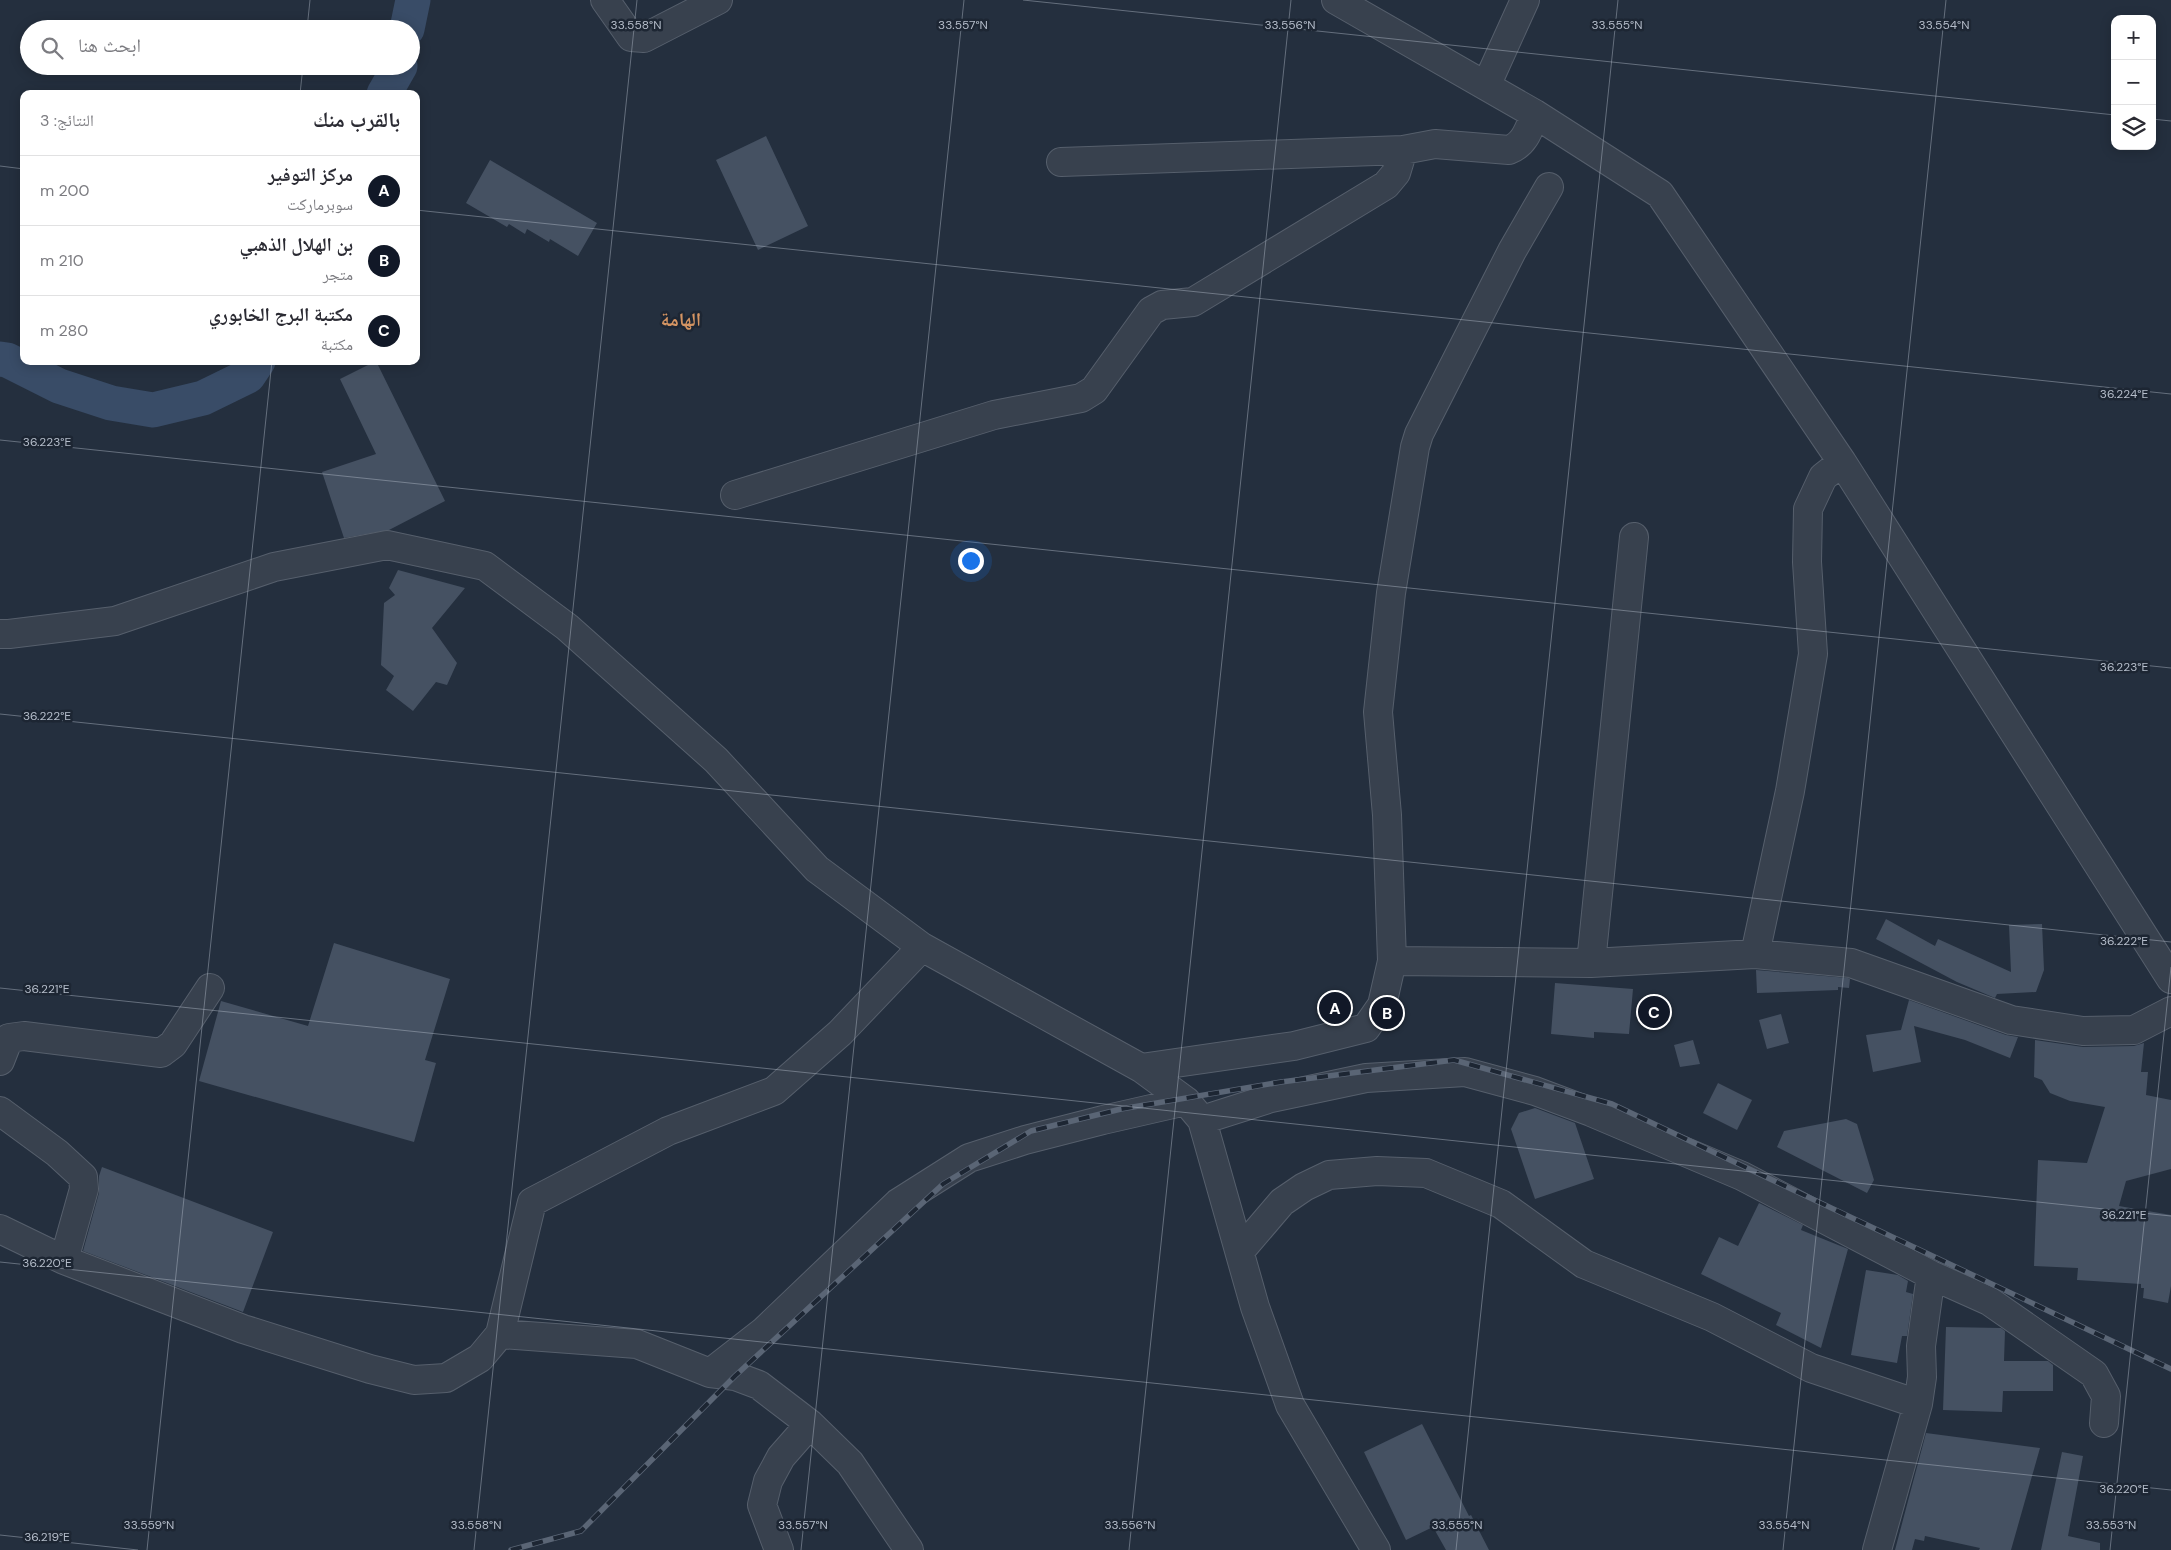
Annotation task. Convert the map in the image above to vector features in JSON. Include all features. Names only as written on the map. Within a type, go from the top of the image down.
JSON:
[{"type":"street","points":[[605,0],[630,36],[644,38],[718,0]]},
{"type":"street","points":[[1336,0],[1535,114],[1660,194],[1842,462],[2171,978]]},
{"type":"street","points":[[1486,86],[1525,0]]},
{"type":"street","points":[[1062,162],[1402,150],[1435,144],[1509,150],[1517,147],[1526,137],[1535,114]]},
{"type":"street","points":[[735,495],[994,415],[1081,398],[1094,390],[1152,311],[1162,304],[1193,302],[1386,185],[1396,173],[1402,150]]},
{"type":"street","points":[[1141,1068],[1294,1046],[1366,1028],[1382,1005],[1392,961],[1387,815],[1378,712],[1391,593],[1415,447],[1512,251],[1550,187]]},
{"type":"street","points":[[1755,954],[1790,791],[1813,654],[1807,562],[1808,509],[1823,477],[1842,462]]},
{"type":"street","points":[[1591,963],[1634,537]]},
{"type":"street","points":[[0,634],[115,621],[274,567],[387,545],[484,566],[568,627],[716,760],[817,869],[922,947],[1141,1068],[1194,1111],[1240,1250],[1255,1307],[1290,1405],[1376,1550]]},
{"type":"street","points":[[0,1229],[64,1260],[243,1329],[370,1369],[414,1380],[446,1378],[480,1358],[500,1334],[532,1202],[668,1131],[774,1091],[840,1033],[922,947]]},
{"type":"street","points":[[1392,961],[1591,963],[1755,954],[1851,963],[2011,1020],[2084,1031],[2134,1030],[2171,1011]]},
{"type":"street","points":[[0,1061],[9,1038],[24,1036],[161,1053],[173,1044],[210,988]]},
{"type":"street","points":[[710,1373],[764,1331],[898,1204],[969,1158],[1025,1140],[1094,1122],[1194,1111],[1272,1098],[1366,1078],[1465,1072],[1535,1091],[1582,1108],[1742,1176],[1931,1275],[1989,1301],[2094,1374],[2106,1396],[2104,1423]]},
{"type":"street","points":[[0,1111],[57,1153],[83,1177],[84,1189],[64,1260]]},
{"type":"street","points":[[1240,1250],[1282,1202],[1304,1187],[1329,1175],[1377,1171],[1426,1173],[1501,1204],[1584,1264],[1712,1317],[1811,1368],[1918,1404]]},
{"type":"street","points":[[1876,1550],[1918,1404],[1922,1376],[1921,1346],[1931,1275]]},
{"type":"street","points":[[500,1334],[637,1344],[710,1373],[735,1376],[758,1386],[810,1424],[850,1463],[909,1550]]},
{"type":"street","points":[[780,1550],[762,1506],[768,1481],[781,1457],[810,1424]]},
{"type":"building","points":[[766,136],[808,226],[758,250],[716,160]]},
{"type":"building","points":[[490,160],[597,223],[578,256],[550,239],[549,242],[527,229],[525,234],[509,224],[507,227],[466,203]]},
{"type":"building","points":[[368,365],[378,365],[445,501],[389,530],[344,538],[322,472],[376,454],[340,379]]},
{"type":"building","points":[[398,570],[465,588],[432,628],[457,663],[447,685],[436,682],[413,711],[386,690],[394,676],[381,665],[384,603],[395,595],[389,588]]},
{"type":"building","points":[[1886,919],[1935,946],[1938,939],[2011,972],[2009,925],[2042,924],[2044,970],[2036,992],[1997,994],[1995,998],[1957,982],[1876,939]]},
{"type":"building","points":[[334,943],[450,979],[425,1060],[436,1063],[414,1142],[199,1081],[221,1001],[308,1026]]},
{"type":"building","points":[[1756,970],[1848,978],[1850,979],[1849,988],[1838,987],[1838,990],[1757,993]]},
{"type":"building","points":[[1555,983],[1633,989],[1629,1034],[1594,1032],[1594,1038],[1551,1034]]},
{"type":"building","points":[[1909,1000],[2006,1035],[2018,1037],[2010,1058],[1965,1040],[1914,1026],[1921,1062],[1873,1072],[1866,1035],[1901,1030]]},
{"type":"building","points":[[1781,1014],[1789,1043],[1767,1049],[1759,1020]]},
{"type":"building","points":[[1693,1040],[1700,1064],[1680,1067],[1674,1045]]},
{"type":"building","points":[[2035,1040],[2083,1047],[2134,1046],[2144,1043],[2141,1072],[2148,1072],[2146,1095],[2171,1100],[2171,1169],[2126,1181],[2119,1206],[2171,1215],[2171,1286],[2168,1303],[2143,1298],[2144,1288],[2141,1288],[2141,1284],[2077,1280],[2078,1268],[2034,1266],[2038,1160],[2087,1163],[2105,1107],[2070,1101],[2050,1093],[2042,1080],[2034,1077]]},
{"type":"building","points":[[1718,1083],[1752,1100],[1737,1130],[1703,1113]]},
{"type":"building","points":[[1535,1108],[1575,1123],[1594,1179],[1535,1199],[1511,1129],[1519,1113]]},
{"type":"building","points":[[1846,1119],[1857,1124],[1874,1180],[1867,1193],[1777,1147],[1784,1131]]},
{"type":"building","points":[[102,1167],[273,1232],[243,1312],[83,1251],[99,1193],[99,1176]]},
{"type":"building","points":[[1759,1203],[1803,1225],[1801,1230],[1848,1249],[1821,1348],[1776,1325],[1781,1313],[1701,1274],[1719,1237],[1738,1246]]},
{"type":"building","points":[[1866,1270],[1898,1275],[1908,1281],[1906,1292],[1913,1294],[1907,1336],[1902,1336],[1897,1363],[1851,1355]]},
{"type":"building","points":[[1946,1327],[2001,1328],[2005,1331],[2004,1361],[2048,1361],[2053,1365],[2053,1391],[2003,1391],[2002,1412],[1943,1410]]},
{"type":"building","points":[[1422,1424],[1469,1516],[1471,1515],[1489,1550],[1446,1550],[1433,1527],[1406,1540],[1364,1452]]},
{"type":"building","points":[[1926,1433],[2040,1448],[2011,1550],[1979,1550],[1980,1548],[1925,1536],[1924,1541],[1915,1539],[1912,1550],[1895,1550]]},
{"type":"building","points":[[2062,1452],[2083,1456],[2068,1536],[2100,1543],[2100,1550],[2041,1550]]},
{"type":"waterway","points":[[409,20],[413,0]]},
{"type":"waterway","points":[[386,90],[395,75]]},
{"type":"waterway","points":[[0,359],[7,360],[59,386],[111,403],[153,410],[203,398],[248,376],[255,365]]},
{"type":"railway","points":[[511,1550],[581,1531],[735,1376],[943,1184],[1031,1131],[1121,1109],[1281,1082],[1454,1060],[1612,1104],[2171,1369]]},
{"type":"place","name":"مركز التوفير","points":[[1335,1008]]},
{"type":"place","name":"مكتبة البرج الخابوري","points":[[1654,1012]]},
{"type":"place","name":"بن الهلال الذهبي","points":[[1387,1013]]},
{"type":"district","name":"الهامة","points":[[681,319]]}]
